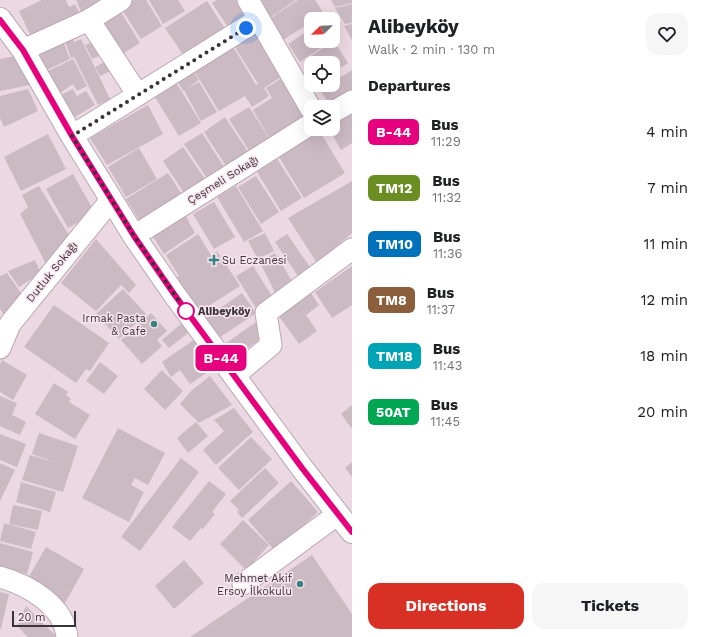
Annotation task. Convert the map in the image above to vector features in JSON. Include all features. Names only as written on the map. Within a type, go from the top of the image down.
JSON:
[{"type":"main road","points":[[0,20],[23,50],[72,136],[134,236],[234,376],[302,468],[352,532]]},
{"type":"street","points":[[23,50],[89,20],[121,0]]},
{"type":"street","points":[[248,0],[306,100]]},
{"type":"street","points":[[72,136],[259,19]]},
{"type":"street","points":[[89,20],[138,95]]},
{"type":"street","points":[[340,108],[352,102]]},
{"type":"street","name":"Çeşmeli Sokağı","points":[[134,236],[304,128]]},
{"type":"street","name":"Dutluk Sokağı","points":[[0,348],[10,324],[111,200]]},
{"type":"street","points":[[234,376],[271,345],[266,313],[352,249]]},
{"type":"street","points":[[243,584],[338,514]]},
{"type":"street","points":[[0,577],[28,588],[43,599],[55,610],[64,622],[67,637]]},
{"type":"building","points":[[42,0],[66,0],[69,7],[75,4],[82,18],[33,41],[19,11]]},
{"type":"building","points":[[76,0],[105,0],[82,14]]},
{"type":"building","points":[[133,0],[146,0],[162,26],[141,39],[121,8]]},
{"type":"building","points":[[149,0],[178,0],[185,11],[163,24]]},
{"type":"building","points":[[217,0],[241,0],[252,16],[230,30],[212,3]]},
{"type":"building","points":[[260,0],[296,0],[271,17]]},
{"type":"building","points":[[298,0],[315,0],[323,12],[304,12],[304,26],[283,40],[269,19]]},
{"type":"building","points":[[331,0],[352,0],[352,3],[335,7]]},
{"type":"building","points":[[207,1],[225,29],[184,56],[165,28]]},
{"type":"building","points":[[352,4],[352,23],[345,24],[340,16],[340,12],[338,12],[335,8]]},
{"type":"building","points":[[119,9],[140,43],[119,56],[98,22]]},
{"type":"building","points":[[352,24],[352,40],[344,26]]},
{"type":"building","points":[[258,29],[286,74],[264,88],[269,96],[252,107],[245,96],[219,111],[193,69],[232,45],[256,85],[258,84],[233,44]]},
{"type":"building","points":[[70,34],[74,42],[81,39],[110,99],[98,105],[74,57],[71,58],[64,38]]},
{"type":"building","points":[[304,34],[304,48],[321,48],[309,56],[304,56],[304,59],[300,62],[288,44]]},
{"type":"building","points":[[61,36],[70,59],[47,70],[37,49]]},
{"type":"building","points":[[95,41],[104,54],[92,59],[85,45]]},
{"type":"building","points":[[323,48],[338,48],[348,63],[340,68],[340,56],[311,56]]},
{"type":"building","points":[[15,56],[30,85],[0,91],[0,59]]},
{"type":"building","points":[[73,59],[87,86],[77,91],[73,84],[57,95],[42,74]]},
{"type":"building","points":[[108,60],[113,70],[100,76],[95,67]]},
{"type":"building","points":[[192,69],[199,80],[183,91],[176,79]]},
{"type":"building","points":[[352,70],[352,97],[340,103],[340,100],[326,100],[321,92],[340,92],[340,78]]},
{"type":"building","points":[[287,75],[304,103],[304,120],[273,144],[253,110],[272,98],[266,88]]},
{"type":"building","points":[[175,81],[201,123],[179,136],[153,94]]},
{"type":"building","points":[[199,82],[217,112],[201,121],[184,90]]},
{"type":"building","points":[[28,89],[38,111],[4,127],[0,118],[0,96]]},
{"type":"building","points":[[73,89],[77,96],[86,91],[95,105],[73,118],[58,96]]},
{"type":"building","points":[[148,105],[163,134],[107,165],[90,138]]},
{"type":"building","points":[[249,107],[273,144],[253,157],[229,119]]},
{"type":"building","points":[[352,110],[352,143],[341,150],[333,136],[340,136],[340,116]]},
{"type":"building","points":[[225,117],[252,158],[230,172],[204,132]]},
{"type":"building","points":[[202,133],[228,173],[211,184],[184,144]]},
{"type":"building","points":[[48,134],[66,169],[21,191],[4,157]]},
{"type":"building","points":[[313,136],[322,136],[345,173],[304,198],[279,157]]},
{"type":"building","points":[[183,147],[209,185],[188,199],[163,161]]},
{"type":"building","points":[[139,148],[157,179],[126,197],[108,167]]},
{"type":"building","points":[[277,159],[302,198],[281,211],[257,172]]},
{"type":"building","points":[[168,173],[185,199],[143,226],[126,199]]},
{"type":"building","points":[[73,174],[95,213],[68,228],[46,189]]},
{"type":"building","points":[[256,176],[279,212],[261,224],[238,187]]},
{"type":"building","points":[[352,181],[352,233],[317,263],[288,218]]},
{"type":"building","points":[[39,186],[70,237],[46,264],[20,214],[28,207],[22,195]]},
{"type":"building","points":[[236,186],[263,231],[244,242],[217,197]]},
{"type":"building","points":[[214,202],[235,237],[214,249],[193,214]]},
{"type":"building","points":[[185,215],[195,233],[164,254],[150,232]]},
{"type":"building","points":[[265,233],[274,251],[258,259],[248,241]]},
{"type":"building","points":[[198,234],[211,255],[217,251],[240,286],[196,314],[173,279],[179,276],[166,255]]},
{"type":"building","points":[[287,234],[312,270],[300,279],[275,242]]},
{"type":"building","points":[[96,239],[136,285],[129,293],[121,285],[96,311],[61,283]]},
{"type":"building","points":[[275,253],[295,286],[278,299],[260,262]]},
{"type":"building","points":[[35,260],[41,273],[19,287],[8,271]]},
{"type":"building","points":[[253,266],[273,298],[256,308],[236,276]]},
{"type":"building","points":[[352,266],[352,305],[332,318],[315,292]]},
{"type":"building","points":[[7,273],[25,299],[6,318],[0,309],[0,276]]},
{"type":"building","points":[[123,289],[146,314],[119,339],[96,314]]},
{"type":"building","points":[[310,292],[319,305],[306,315],[317,331],[299,344],[278,315]]},
{"type":"building","points":[[242,293],[256,313],[216,340],[203,320]]},
{"type":"building","points":[[54,305],[109,343],[90,371],[86,369],[76,383],[24,347]]},
{"type":"building","points":[[151,313],[167,331],[157,340],[162,346],[142,364],[121,340]]},
{"type":"building","points":[[256,322],[266,335],[232,359],[222,346]]},
{"type":"building","points":[[182,323],[189,332],[169,348],[162,340]]},
{"type":"building","points":[[195,339],[214,368],[190,384],[180,370],[171,377],[162,362]]},
{"type":"building","points":[[2,360],[27,375],[13,400],[0,392],[0,364]]},
{"type":"building","points":[[100,362],[118,376],[104,394],[86,381]]},
{"type":"building","points":[[162,370],[183,391],[165,410],[144,389]]},
{"type":"building","points":[[210,376],[232,405],[199,423],[180,404],[191,391]]},
{"type":"building","points":[[54,383],[68,392],[66,395],[71,399],[69,402],[90,415],[75,439],[35,414]]},
{"type":"building","points":[[0,396],[17,403],[12,415],[26,422],[20,435],[0,426]]},
{"type":"building","points":[[352,405],[352,429],[341,414]]},
{"type":"building","points":[[234,408],[253,432],[216,465],[203,450],[224,431],[214,420]]},
{"type":"building","points":[[196,422],[208,436],[188,453],[177,438]]},
{"type":"building","points":[[118,428],[165,453],[148,485],[135,478],[131,485],[144,492],[129,522],[82,498]]},
{"type":"building","points":[[39,433],[78,446],[63,492],[22,480],[30,455],[56,463],[32,454]]},
{"type":"building","points":[[0,434],[26,444],[17,467],[0,460]]},
{"type":"building","points":[[251,437],[272,459],[239,490],[218,468]]},
{"type":"building","points":[[181,458],[199,472],[140,551],[121,537]]},
{"type":"building","points":[[352,462],[352,477],[345,468]]},
{"type":"building","points":[[0,463],[15,470],[0,501]]},
{"type":"building","points":[[265,468],[279,483],[242,518],[237,512],[239,510],[230,501]]},
{"type":"building","points":[[209,481],[226,494],[212,512],[215,514],[203,529],[201,528],[190,541],[172,527]]},
{"type":"building","points":[[291,481],[318,512],[275,551],[248,520]]},
{"type":"building","points":[[21,482],[56,492],[50,512],[16,502]]},
{"type":"building","points":[[13,505],[42,511],[38,530],[9,524]]},
{"type":"building","points":[[243,520],[269,545],[246,570],[220,544]]},
{"type":"building","points":[[4,523],[36,532],[31,549],[0,541]]},
{"type":"building","points":[[0,543],[33,552],[27,574],[0,566]]},
{"type":"building","points":[[46,547],[84,569],[65,603],[27,580]]},
{"type":"building","name":"Mehmet Akif Ersoy İlkokulu","points":[[312,555],[352,614],[352,637],[190,637]]},
{"type":"building","points":[[184,560],[204,583],[174,609],[155,586]]},
{"type":"building","points":[[0,592],[9,594],[1,629],[0,629]]},
{"type":"building","points":[[26,606],[56,636],[55,637],[28,637],[17,626]]},
{"type":"bus line","name":"B-44","points":[[0,20],[23,50],[72,136],[134,236],[174,294],[302,468],[352,532]]},
{"type":"place","name":"Su Eczanesi","points":[[214,260]]},
{"type":"place","name":"Alibeyköy","points":[[186,311]]},
{"type":"place","name":"Irmak Pasta & Cafe","points":[[154,324]]},
{"type":"place","name":"Mehmet Akif Ersoy İlkokulu","points":[[300,584]]},
{"type":"route","points":[[186,311],[134,236],[72,136],[246,28]]}]
